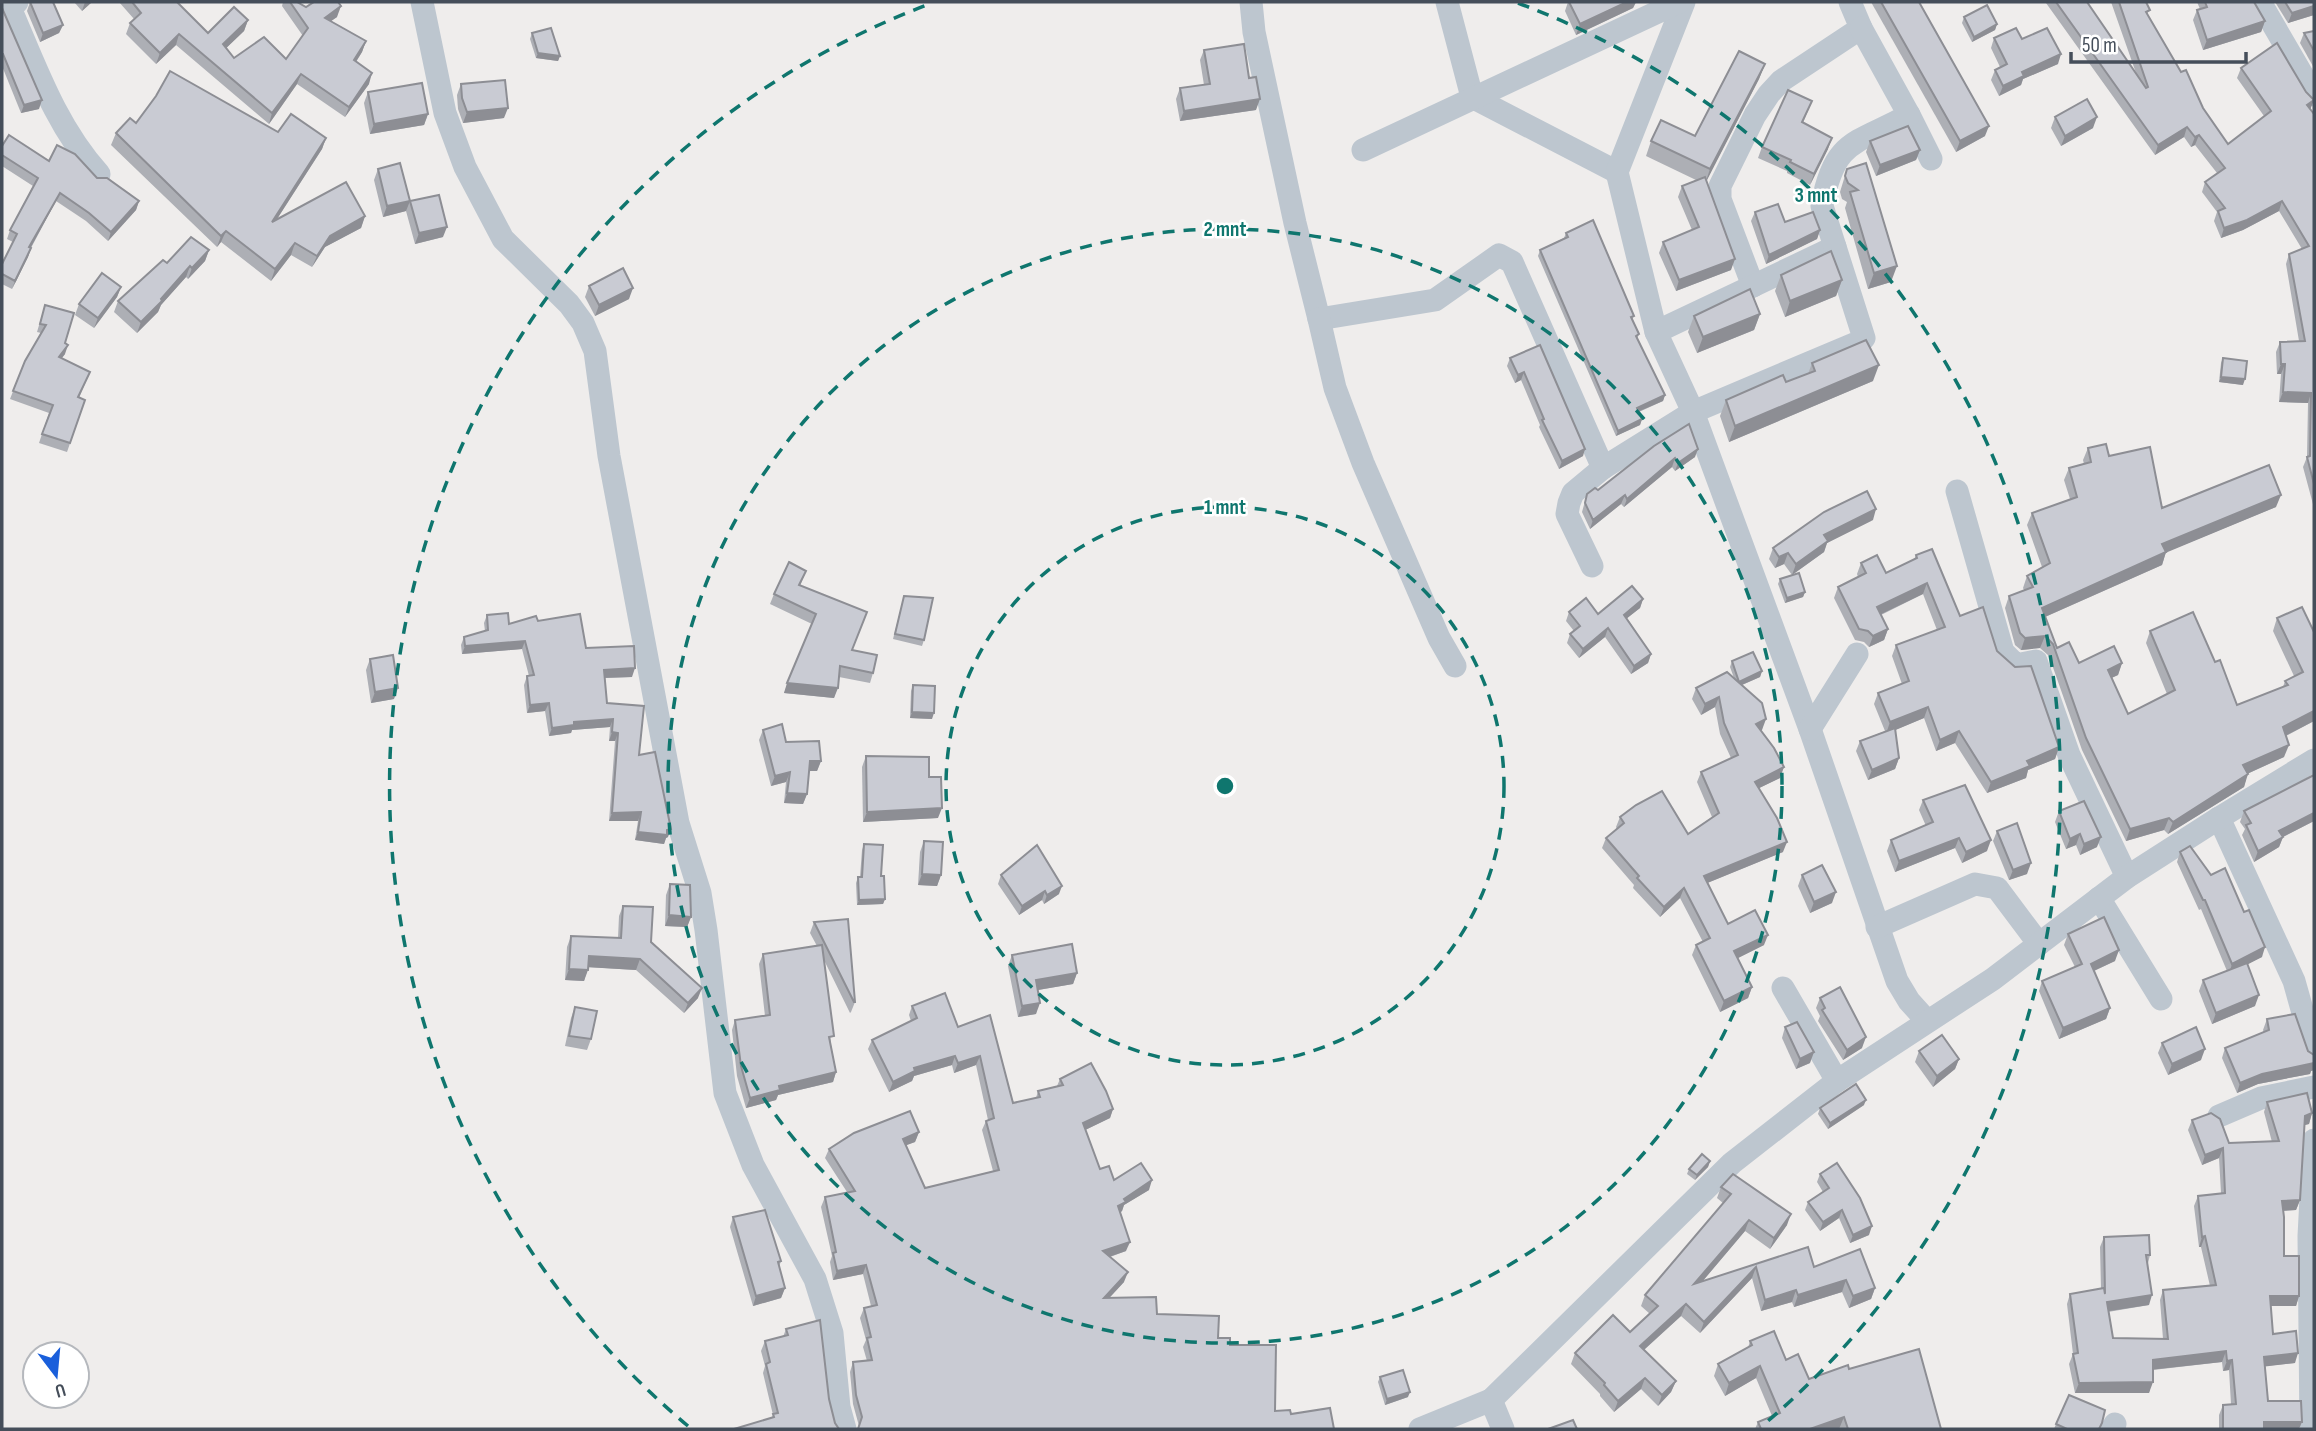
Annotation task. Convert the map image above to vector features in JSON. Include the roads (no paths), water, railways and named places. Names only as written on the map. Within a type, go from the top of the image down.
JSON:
[{"type":"street","points":[[17,2],[10,8],[53,108],[80,152],[99,174]]},
{"type":"street","points":[[422,2],[445,113],[465,167],[503,239],[569,304],[583,323],[595,351],[609,456],[678,823],[700,893],[725,1093],[753,1165],[815,1279],[832,1333],[839,1407],[845,1429]]},
{"type":"street","points":[[1251,2],[1254,32],[1292,210],[1335,388],[1363,463],[1439,638],[1455,666]]},
{"type":"street","points":[[1447,2],[1472,97],[1617,172]]},
{"type":"street","points":[[1363,150],[1681,2]]},
{"type":"street","points":[[1681,2],[1617,172],[1656,332],[1693,412],[1810,729],[1897,981],[1909,1001],[1927,1021]]},
{"type":"street","points":[[1850,2],[1861,28],[1931,159]]},
{"type":"street","points":[[2260,2],[2314,95]]},
{"type":"street","points":[[1753,286],[1720,199],[1720,186],[1755,115],[1781,81],[1861,28]]},
{"type":"street","points":[[1592,566],[1567,514],[1573,493],[1603,468],[1693,412],[1861,341],[1865,333],[1822,206],[1825,186],[1834,162],[1852,143],[1909,115]]},
{"type":"street","points":[[1656,332],[1835,247]]},
{"type":"street","points":[[1319,319],[1435,300],[1499,255],[1507,258],[1512,262],[1603,468]]},
{"type":"street","points":[[1957,491],[2003,652],[2016,664],[2036,661],[2068,755],[2127,877]]},
{"type":"street","points":[[1810,729],[1857,654]]},
{"type":"street","points":[[1420,1429],[1491,1400],[1732,1163],[1837,1081],[1993,979],[2127,877],[2314,760]]},
{"type":"street","points":[[2218,818],[2294,981],[2314,1052]]},
{"type":"street","points":[[1877,927],[1975,884],[1987,885],[1997,888],[2039,944]]},
{"type":"street","points":[[2099,898],[2161,999]]},
{"type":"street","points":[[1783,988],[1837,1081]]},
{"type":"street","points":[[2219,1116],[2260,1098],[2314,1087]]},
{"type":"street","points":[[2311,1429],[2309,1236],[2314,1140]]},
{"type":"street","points":[[1491,1400],[1503,1429]]}]
